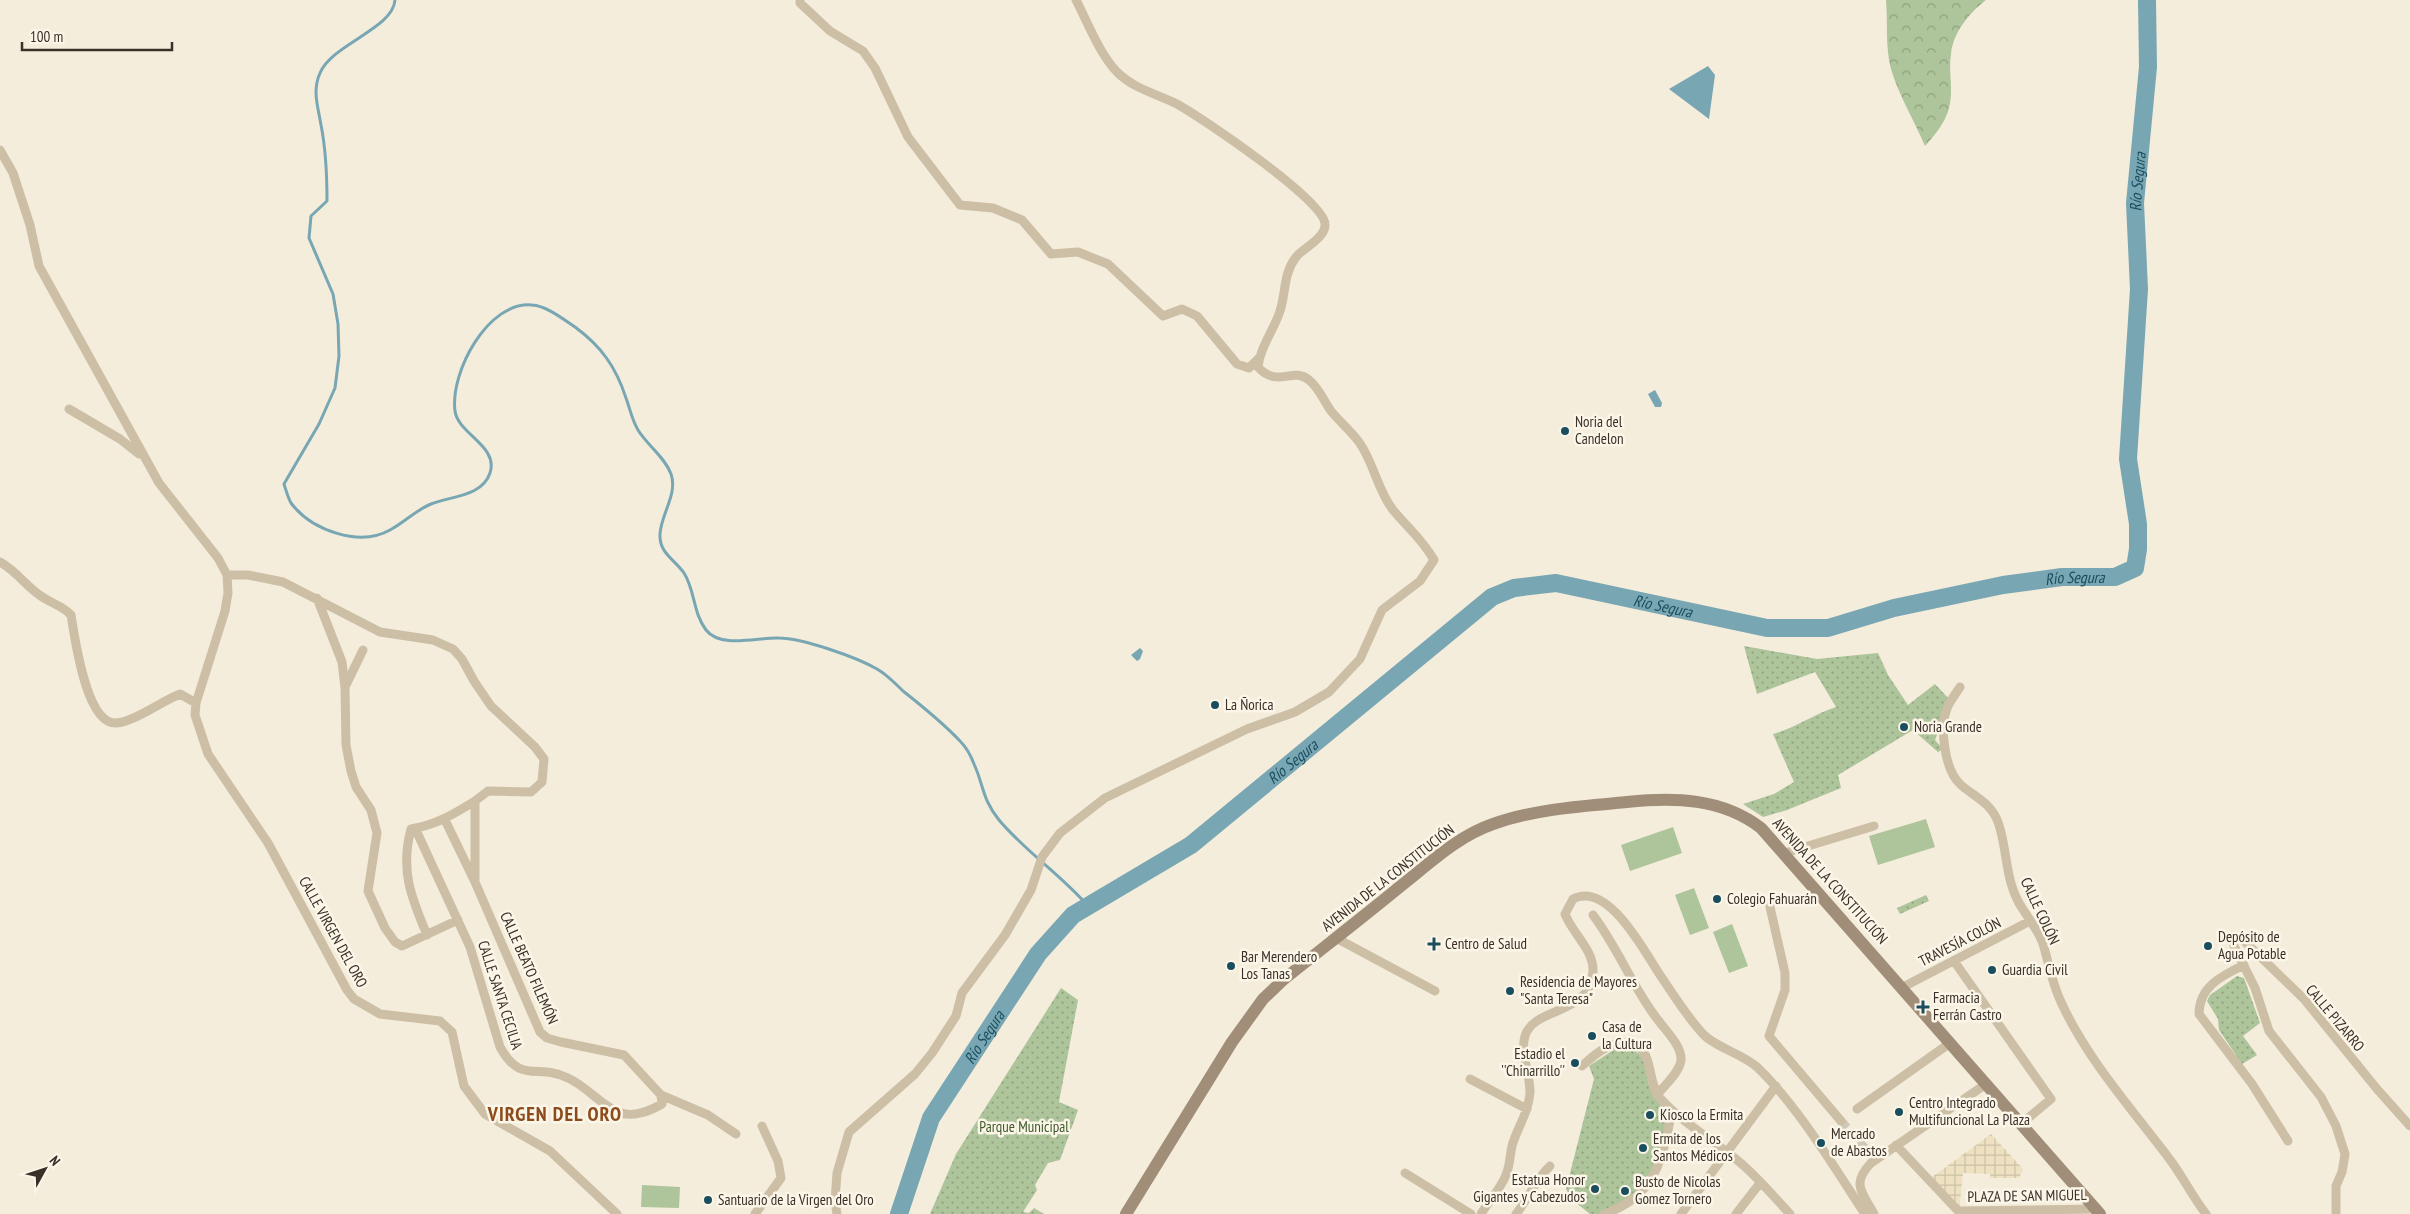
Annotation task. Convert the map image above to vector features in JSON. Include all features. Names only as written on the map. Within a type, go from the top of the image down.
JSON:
[{"type":"street","points":[[800,0],[800,3],[830,31],[863,51],[875,68],[908,137],[960,205],[993,208],[1022,220],[1051,254],[1078,252],[1108,264],[1164,316],[1182,309],[1197,316],[1237,364],[1249,368],[1259,358]]},
{"type":"street","points":[[838,1214],[835,1200],[837,1173],[849,1132],[915,1074],[951,1026],[962,993],[1005,935],[1031,890],[1042,857],[1060,833],[1105,798],[1248,729],[1295,712],[1329,692],[1360,659],[1382,610],[1420,581],[1434,560],[1425,543],[1394,510],[1378,486],[1359,442],[1330,409],[1320,391],[1308,378],[1290,375],[1279,378],[1266,376],[1258,367],[1259,358],[1281,310],[1285,278],[1296,257],[1324,232],[1325,224],[1321,211],[1281,176],[1209,125],[1177,104],[1143,90],[1117,72],[1102,49],[1076,0]]},
{"type":"street","name":"CALLE VIRGEN DEL ORO","points":[[0,150],[13,173],[30,225],[39,266],[145,460],[159,483],[218,558],[227,575],[228,593],[225,611],[196,703],[195,715],[208,754],[268,843],[347,990],[354,999],[380,1014],[440,1022],[452,1032],[464,1086],[485,1114],[550,1151],[616,1214]]},
{"type":"street","points":[[69,409],[120,439],[145,460]]},
{"type":"street","points":[[0,562],[20,575],[32,590],[44,599],[65,609],[70,615],[82,673],[98,714],[107,722],[118,723],[139,715],[160,702],[180,694],[196,703]]},
{"type":"street","points":[[227,575],[248,576],[283,582],[380,632],[433,640],[453,649],[462,659],[491,706],[544,759],[542,782],[531,792],[488,790],[475,801],[445,820],[413,829],[406,849],[405,871],[413,903],[426,935]]},
{"type":"street","points":[[317,598],[342,662],[345,688],[346,745],[351,771],[359,792],[371,810],[377,833],[368,891],[385,928],[395,942],[402,946],[458,920]]},
{"type":"street","points":[[345,688],[350,673],[363,650]]},
{"type":"street","name":"CALLE COLÓN","points":[[1960,687],[1948,706],[1944,720],[1946,755],[1960,784],[1976,794],[1990,807],[1998,821],[2011,885],[2043,943],[2048,966],[2060,1002],[2086,1048],[2170,1160],[2206,1214]]},
{"type":"street","name":"AVENIDA DE LA CONSTITUCIÓN","points":[[1126,1214],[1243,1024],[1283,980],[1455,844],[1491,824],[1524,815],[1640,800],[1692,800],[1746,816],[1761,828],[1903,987],[2098,1212]]},
{"type":"street","points":[[475,801],[475,882]]},
{"type":"street","name":"CALLE BEATO FILEMÓN","points":[[445,820],[475,882],[540,1032],[547,1038],[561,1042],[624,1055],[661,1095],[708,1115],[736,1134]]},
{"type":"street","points":[[1785,853],[1874,826]]},
{"type":"street","name":"CALLE SANTA CECILIA","points":[[413,829],[470,947],[500,1047],[508,1062],[518,1069],[528,1072],[553,1072],[566,1076],[619,1112],[632,1114],[651,1110],[662,1104],[661,1095]]},
{"type":"street","points":[[1481,1214],[1507,1173],[1513,1145],[1527,1109],[1530,1092],[1525,1036],[1530,1027],[1543,1018],[1572,1005],[1582,998],[1591,982],[1593,970],[1590,957],[1565,914],[1569,904],[1579,896],[1595,898],[1622,918],[1636,935],[1662,978],[1706,1036],[1754,1065],[1776,1086],[1865,1214]]},
{"type":"street","points":[[1774,900],[1770,902],[1770,906],[1785,973],[1785,990],[1769,1036],[1841,1121]]},
{"type":"street","points":[[1593,915],[1626,966],[1648,1007],[1680,1051],[1681,1061],[1677,1069],[1657,1095]]},
{"type":"street","name":"TRAVESÍA COLÓN","points":[[1903,987],[2030,921]]},
{"type":"street","name":"CALLE PIZARRO","points":[[2244,965],[2234,946],[2233,936],[2242,939],[2304,999],[2377,1089],[2410,1126]]},
{"type":"street","points":[[1336,938],[1435,991]]},
{"type":"street","points":[[1954,961],[2051,1099],[2021,1124]]},
{"type":"street","points":[[2288,1141],[2252,1084],[2199,1014],[2199,1001],[2207,989],[2219,978],[2244,965],[2255,988],[2269,1031],[2321,1097],[2336,1126],[2345,1154],[2342,1172],[2336,1186],[2336,1214]]},
{"type":"street","points":[[1582,1066],[1609,1046],[1623,1042],[1636,1045],[1643,1051],[1647,1060],[1650,1080],[1657,1095],[1672,1110],[1728,1153],[1790,1214]]},
{"type":"street","points":[[1857,1109],[1950,1043]]},
{"type":"street","points":[[1470,1079],[1527,1109]]},
{"type":"street","points":[[1874,1214],[1858,1186],[1860,1174],[1871,1163],[1896,1145],[1986,1084]]},
{"type":"street","points":[[1681,1214],[1776,1086]]},
{"type":"street","points":[[1604,1214],[1624,1207],[1643,1189],[1660,1165],[1672,1110]]},
{"type":"street","points":[[755,1214],[781,1178],[778,1161],[762,1126]]},
{"type":"street","name":"PLAZA DE SAN MIGUEL","points":[[1896,1145],[1960,1213],[2098,1212]]},
{"type":"street","points":[[1516,1214],[1530,1197],[1543,1173],[1550,1166]]},
{"type":"street","points":[[1405,1173],[1471,1214]]},
{"type":"street","points":[[1738,1213],[1760,1183]]},
{"type":"green space","points":[[1886,0],[1986,0],[1968,17],[1958,31],[1952,46],[1950,61],[1951,94],[1949,108],[1942,124],[1925,146],[1902,98],[1891,69],[1887,43]]},
{"type":"green space","points":[[1744,646],[1817,659],[1878,653],[1888,675],[1908,705],[1935,684],[1950,700],[1935,740],[1943,749],[1938,752],[1913,730],[1838,775],[1841,788],[1787,810],[1763,817],[1743,804],[1774,794],[1794,782],[1773,734],[1836,707],[1815,672],[1757,694]]},
{"type":"green space","points":[[1926,819],[1935,847],[1878,865],[1869,836]]},
{"type":"green space","points":[[1673,827],[1682,853],[1630,871],[1621,845]]},
{"type":"green space","points":[[1694,888],[1709,928],[1690,935],[1675,895]]},
{"type":"green space","points":[[1926,895],[1929,901],[1900,914],[1897,908]]},
{"type":"green space","points":[[1732,924],[1748,966],[1729,973],[1713,932]]},
{"type":"green space","points":[[2237,976],[2244,978],[2260,1023],[2243,1036],[2257,1055],[2242,1064],[2219,1030],[2218,1019],[2207,1001],[2210,995]]},
{"type":"green space","name":"Parque Municipal","points":[[1061,988],[1078,1000],[1059,1102],[1078,1110],[1060,1160],[1048,1163],[1035,1185],[1037,1190],[1023,1212],[1029,1213],[1034,1208],[1044,1214],[930,1214],[956,1154]]},
{"type":"green space","points":[[1621,1045],[1641,1055],[1645,1064],[1650,1089],[1670,1114],[1656,1165],[1641,1186],[1624,1204],[1606,1214],[1590,1214],[1570,1198],[1566,1189],[1594,1079],[1589,1066]]},
{"type":"green space","points":[[642,1185],[680,1187],[679,1208],[641,1207]]},
{"type":"shaded area","points":[[1991,1134],[2023,1169],[2019,1178],[1990,1178],[1990,1174],[1963,1173],[1959,1211],[1961,1214],[1928,1180]]},
{"type":"water","points":[[1708,66],[1715,75],[1709,119],[1669,89]]},
{"type":"water","points":[[1655,390],[1662,403],[1661,407],[1655,407],[1648,394]]},
{"type":"water","points":[[1140,648],[1143,651],[1140,659],[1137,661],[1131,655]]},
{"type":"waterway","points":[[395,0],[392,10],[384,20],[337,53],[327,63],[320,73],[316,86],[316,99],[325,153],[327,201],[311,216],[309,238],[333,294],[338,324],[339,356],[335,388],[319,424],[284,484],[291,503],[300,513],[324,528],[337,533],[365,537],[378,535],[390,530],[420,509],[431,504],[465,495],[480,487],[490,473],[489,455],[463,427],[455,411],[455,395],[466,359],[475,342],[487,326],[501,314],[516,307],[532,305],[549,310],[584,334],[606,358],[622,387],[638,430],[671,474],[673,482],[671,496],[661,526],[660,541],[665,551],[688,580],[699,616],[706,630],[713,636],[730,641],[770,638],[801,641],[843,654],[884,673],[940,721],[962,743],[973,761],[986,799],[999,820],[1088,906]]},
{"type":"waterway","name":"Río Segura","points":[[899,1214],[931,1118],[1038,954],[1073,915],[1191,845],[1492,597],[1514,588],[1556,583],[1767,628],[1828,628],[1894,608],[2003,585],[2062,577],[2115,577],[2135,568],[2138,549],[2138,524],[2128,459],[2139,289],[2135,203],[2148,67],[2147,0]]},
{"type":"tunnel","points":[[1841,1121],[1875,1160]]},
{"type":"place","name":"Noria del Candelon","points":[[1565,431]]},
{"type":"place","name":"La Ñorica","points":[[1215,705]]},
{"type":"place","name":"Noria Grande","points":[[1904,727]]},
{"type":"place","name":"Colegio Fahuarán","points":[[1717,899]]},
{"type":"place","name":"Centro de Salud","points":[[1434,944]]},
{"type":"place","name":"Depósito de Agua Potable","points":[[2208,946]]},
{"type":"place","name":"Bar Merendero Los Tanas","points":[[1231,966]]},
{"type":"place","name":"Guardia Civil","points":[[1992,970]]},
{"type":"place","name":"Residencia de Mayores \"Santa Teresa\"","points":[[1510,991]]},
{"type":"place","name":"Farmacia Ferrán Castro","points":[[1923,1007]]},
{"type":"place","name":"Casa de la Cultura","points":[[1592,1036]]},
{"type":"place","name":"Estadio el ''Chinarrillo''","points":[[1575,1063]]},
{"type":"place","name":"Centro Integrado Multifuncional La Plaza","points":[[1899,1112]]},
{"type":"place","name":"Kiosco la Ermita","points":[[1650,1115]]},
{"type":"place","name":"Mercado de Abastos","points":[[1821,1143]]},
{"type":"place","name":"Ermita de los Santos Médicos","points":[[1643,1148]]},
{"type":"place","name":"Estatua Honor Gigantes y Cabezudos","points":[[1595,1189]]},
{"type":"place","name":"Busto de Nicolas Gomez Tornero","points":[[1625,1191]]},
{"type":"place","name":"Santuario de la Virgen del Oro","points":[[708,1200]]},
{"type":"district","name":"VIRGEN DEL ORO","points":[[555,1114]]}]
